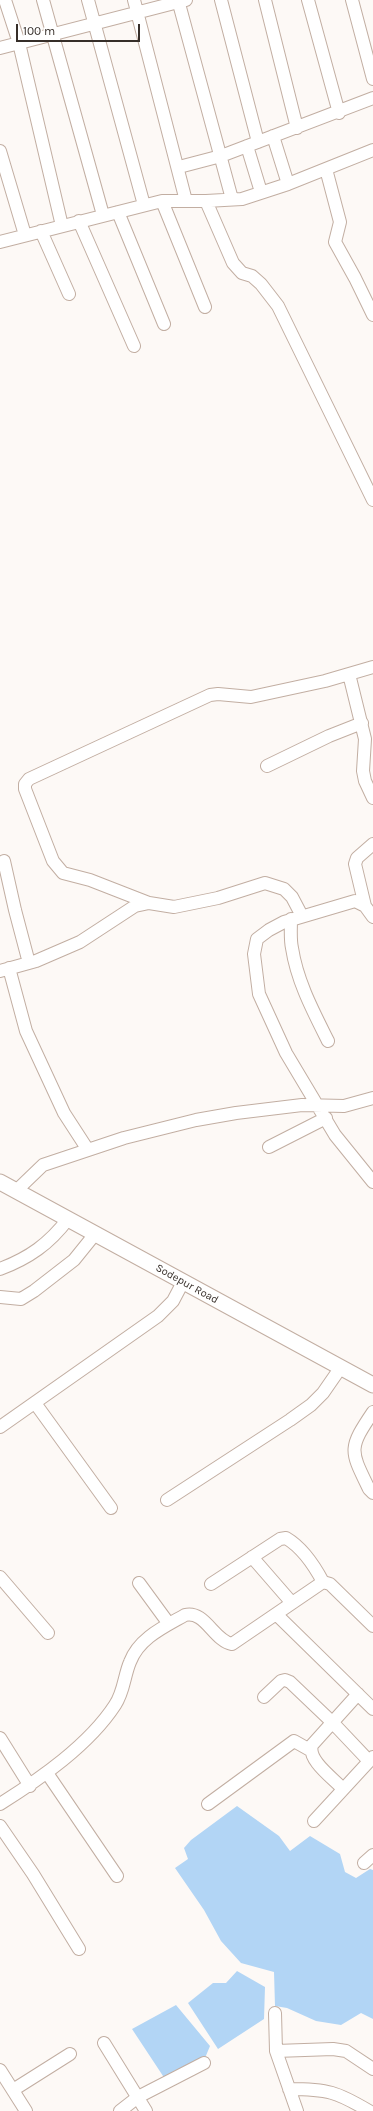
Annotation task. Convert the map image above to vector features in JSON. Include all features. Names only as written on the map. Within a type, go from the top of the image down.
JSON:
[{"type":"main road","name":"Sodepur Road","points":[[0,1182],[340,1367],[372,1382]]},
{"type":"street","points":[[5,0],[20,43],[62,226]]},
{"type":"street","points":[[43,0],[103,215]]},
{"type":"street","points":[[88,0],[144,205]]},
{"type":"street","points":[[134,0],[179,167],[182,189],[186,201]]},
{"type":"street","points":[[221,0],[253,144],[261,192]]},
{"type":"street","points":[[265,0],[297,128]]},
{"type":"street","points":[[308,0],[339,113]]},
{"type":"street","points":[[352,0],[373,79]]},
{"type":"street","points":[[0,48],[181,1],[232,199]]},
{"type":"street","points":[[179,167],[221,156],[339,113],[373,98]]},
{"type":"street","points":[[273,136],[288,184]]},
{"type":"street","points":[[0,242],[162,200],[206,201],[242,199],[288,184],[373,150]]},
{"type":"street","points":[[0,151],[26,235]]},
{"type":"street","points":[[326,169],[340,222],[335,242],[373,315]]},
{"type":"street","points":[[162,200],[205,306]]},
{"type":"street","points":[[206,201],[233,264],[242,274],[252,276],[261,284],[278,306],[373,500]]},
{"type":"street","points":[[118,212],[164,324]]},
{"type":"street","points":[[79,221],[134,346]]},
{"type":"street","points":[[41,231],[69,294]]},
{"type":"street","points":[[328,1041],[306,996],[299,973],[292,947],[297,918],[292,897],[284,889],[265,883],[218,898],[174,907],[149,903],[90,880],[64,873],[53,861],[25,789],[25,784],[29,778],[210,695],[218,694],[250,697],[373,667]]},
{"type":"street","points":[[349,674],[365,739],[363,771],[365,781],[373,798]]},
{"type":"street","points":[[267,766],[329,736],[362,723]]},
{"type":"street","points":[[373,844],[358,858],[355,864],[365,906],[373,917]]},
{"type":"street","points":[[4,861],[5,890],[29,963]]},
{"type":"street","points":[[365,906],[355,901],[297,918],[269,930],[257,939],[254,954],[259,994],[286,1053],[349,1154],[373,1182]]},
{"type":"street","points":[[88,1150],[64,1113],[26,1031],[4,970],[29,963],[80,942],[135,906],[149,903]]},
{"type":"street","points":[[16,1191],[43,1165],[124,1138],[196,1120],[302,1105],[320,1107],[344,1106],[373,1098]]},
{"type":"street","points":[[269,1146],[326,1118]]},
{"type":"street","points":[[0,1268],[33,1254],[48,1243],[68,1219]]},
{"type":"street","points":[[0,1297],[21,1299],[34,1291],[74,1260],[95,1234]]},
{"type":"street","points":[[0,1427],[158,1316],[173,1301],[183,1282]]},
{"type":"street","points":[[167,1500],[311,1405],[323,1393],[340,1367]]},
{"type":"street","points":[[35,1403],[111,1508]]},
{"type":"street","points":[[373,1412],[355,1441],[354,1459],[369,1489],[373,1493]]},
{"type":"street","points":[[211,1584],[280,1539],[286,1538],[304,1553],[316,1568],[323,1582],[330,1584],[373,1626]]},
{"type":"street","points":[[252,1557],[292,1604]]},
{"type":"street","points":[[0,1577],[48,1633]]},
{"type":"street","points":[[0,1804],[30,1786],[47,1773],[94,1731],[115,1705],[121,1694],[130,1661],[138,1647],[149,1637],[185,1615],[192,1615],[200,1619],[223,1640],[232,1644],[277,1615],[323,1582]]},
{"type":"street","points":[[139,1583],[169,1624]]},
{"type":"street","points":[[277,1615],[373,1709]]},
{"type":"street","points":[[264,1697],[281,1682],[285,1680],[290,1682],[333,1723],[370,1763],[343,1789],[314,1821]]},
{"type":"street","points":[[343,1789],[313,1758],[310,1750],[312,1744],[333,1723],[358,1694]]},
{"type":"street","points":[[0,1738],[30,1786]]},
{"type":"street","points":[[208,1804],[294,1741],[310,1750]]},
{"type":"street","points":[[47,1773],[118,1876]]},
{"type":"street","points":[[0,1826],[33,1874],[78,1949]]},
{"type":"street","points":[[275,2013],[276,2051],[297,2111]]},
{"type":"street","points":[[104,2043],[146,2111]]},
{"type":"street","points":[[276,2051],[333,2049],[346,2051],[373,2069]]},
{"type":"street","points":[[7,2086],[70,2054]]},
{"type":"street","points":[[120,2111],[138,2097],[204,2063]]},
{"type":"street","points":[[0,2070],[7,2086],[26,2111]]},
{"type":"street","points":[[290,2089],[333,2092],[343,2095],[369,2111]]},
{"type":"water","points":[[237,1806],[279,1836],[290,1851],[310,1836],[340,1854],[345,1872],[356,1878],[370,1869],[373,1870],[373,2019],[361,2013],[341,2025],[316,2021],[287,2008],[275,2006],[274,1972],[241,1963],[221,1941],[204,1910],[175,1868],[188,1859],[184,1848],[191,1840]]},
{"type":"water","points":[[237,1971],[265,1987],[264,2019],[218,2049],[188,2003],[213,1983],[226,1983]]},
{"type":"water","points":[[176,2005],[210,2046],[205,2058],[165,2079],[132,2029]]}]
